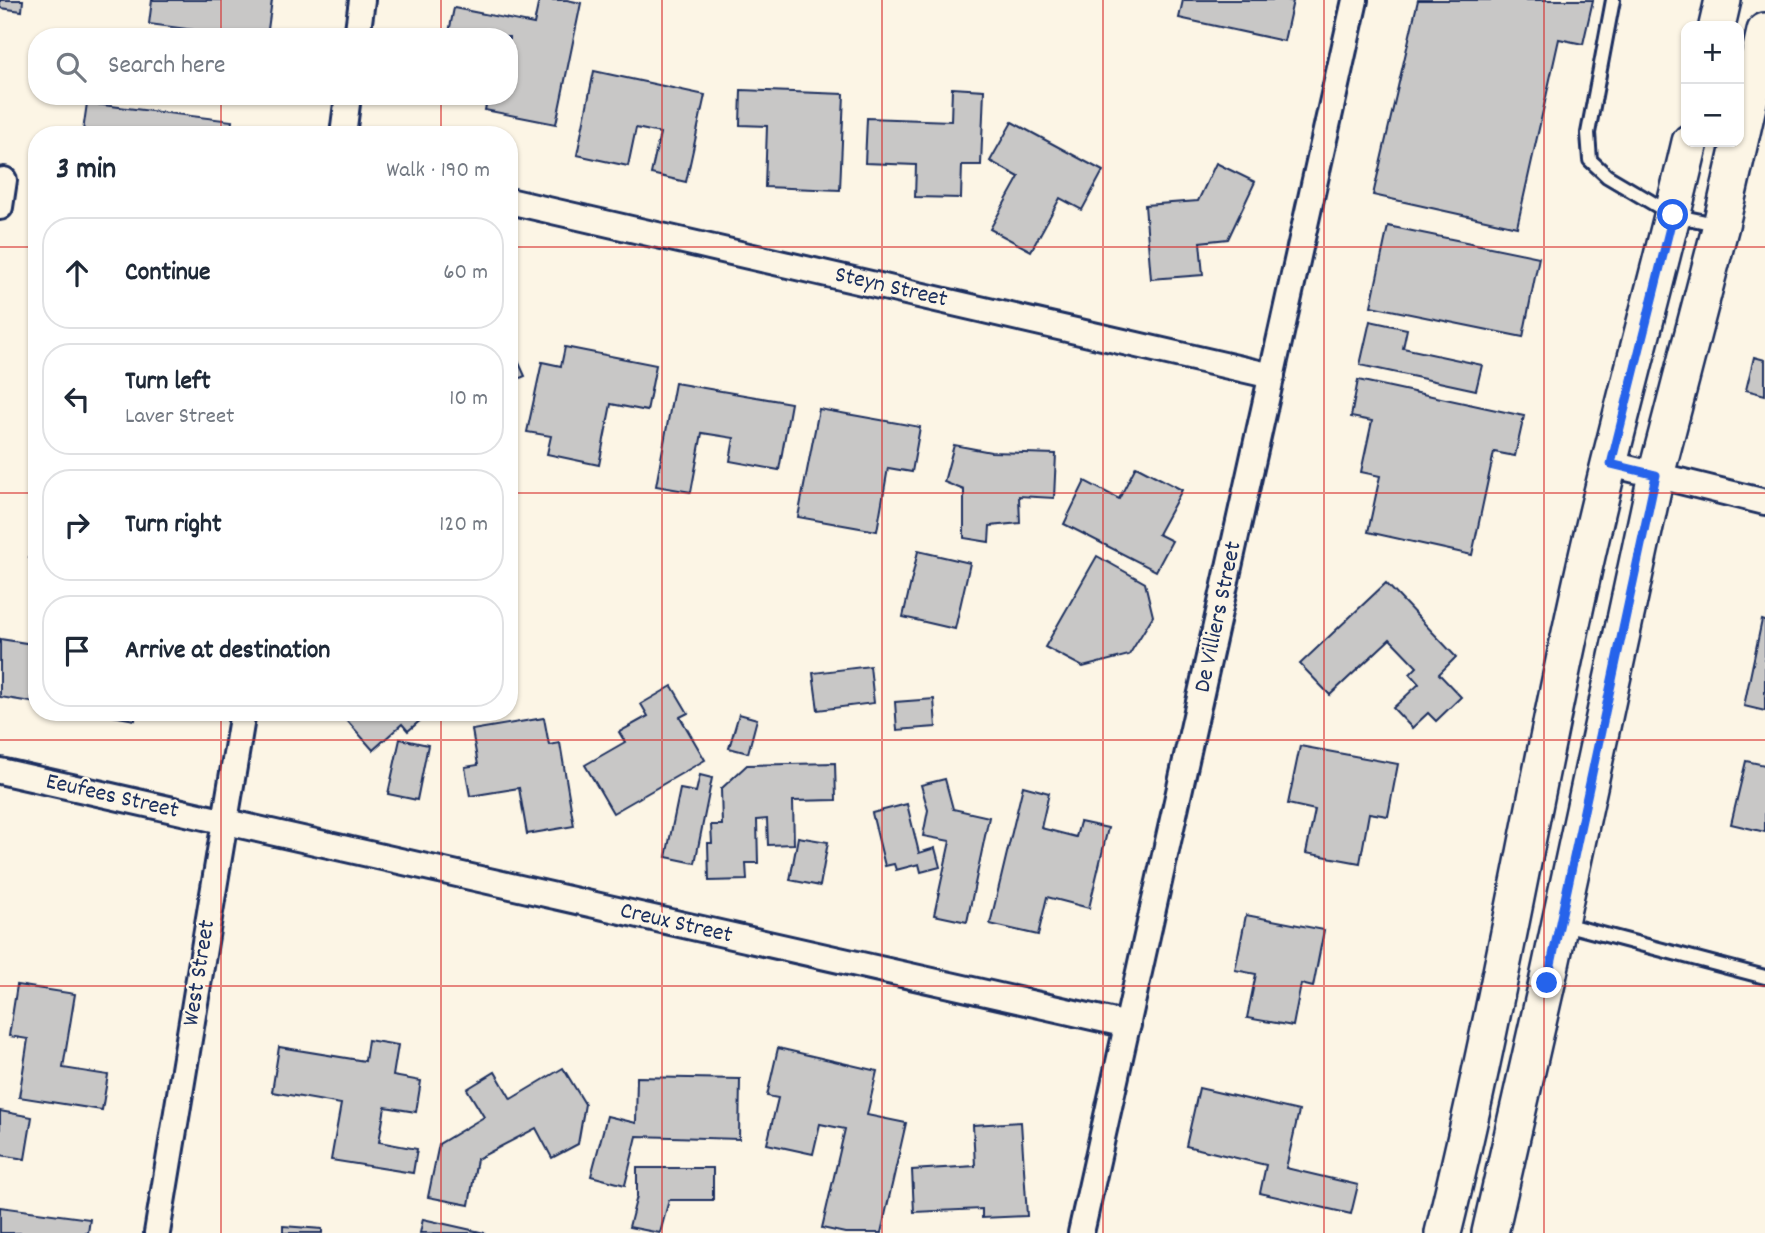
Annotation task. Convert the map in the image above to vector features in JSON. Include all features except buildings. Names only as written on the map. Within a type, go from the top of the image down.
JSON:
[{"type":"main road","points":[[1718,21],[1723,0]]},
{"type":"main road","points":[[1490,1233],[1547,983],[1656,475],[1721,225],[1765,31]]},
{"type":"main road","points":[[1443,1233],[1501,973],[1582,577],[1689,147]]},
{"type":"main road","points":[[1501,973],[1547,983]]},
{"type":"street","points":[[358,28],[362,0]]},
{"type":"street","name":"De Villiers Street","points":[[1081,1233],[1355,0]]},
{"type":"street","points":[[343,126],[347,105]]},
{"type":"street","points":[[0,207],[4,180]]},
{"type":"street","name":"Steyn Street","points":[[518,203],[1272,376]]},
{"type":"street","points":[[1611,464],[1765,502]]},
{"type":"street","name":"West Street","points":[[157,1233],[241,721]]},
{"type":"street","name":"Eeufees Street","points":[[0,771],[224,823]]},
{"type":"street","name":"Creux Street","points":[[224,823],[1128,1024]]},
{"type":"lane","points":[[1613,0],[1588,133],[1590,160],[1606,176],[1673,215],[1721,225]]},
{"type":"lane","points":[[1560,923],[1765,977]]},
{"type":"route","points":[[1547,983],[1656,475],[1611,464],[1673,215]]}]
